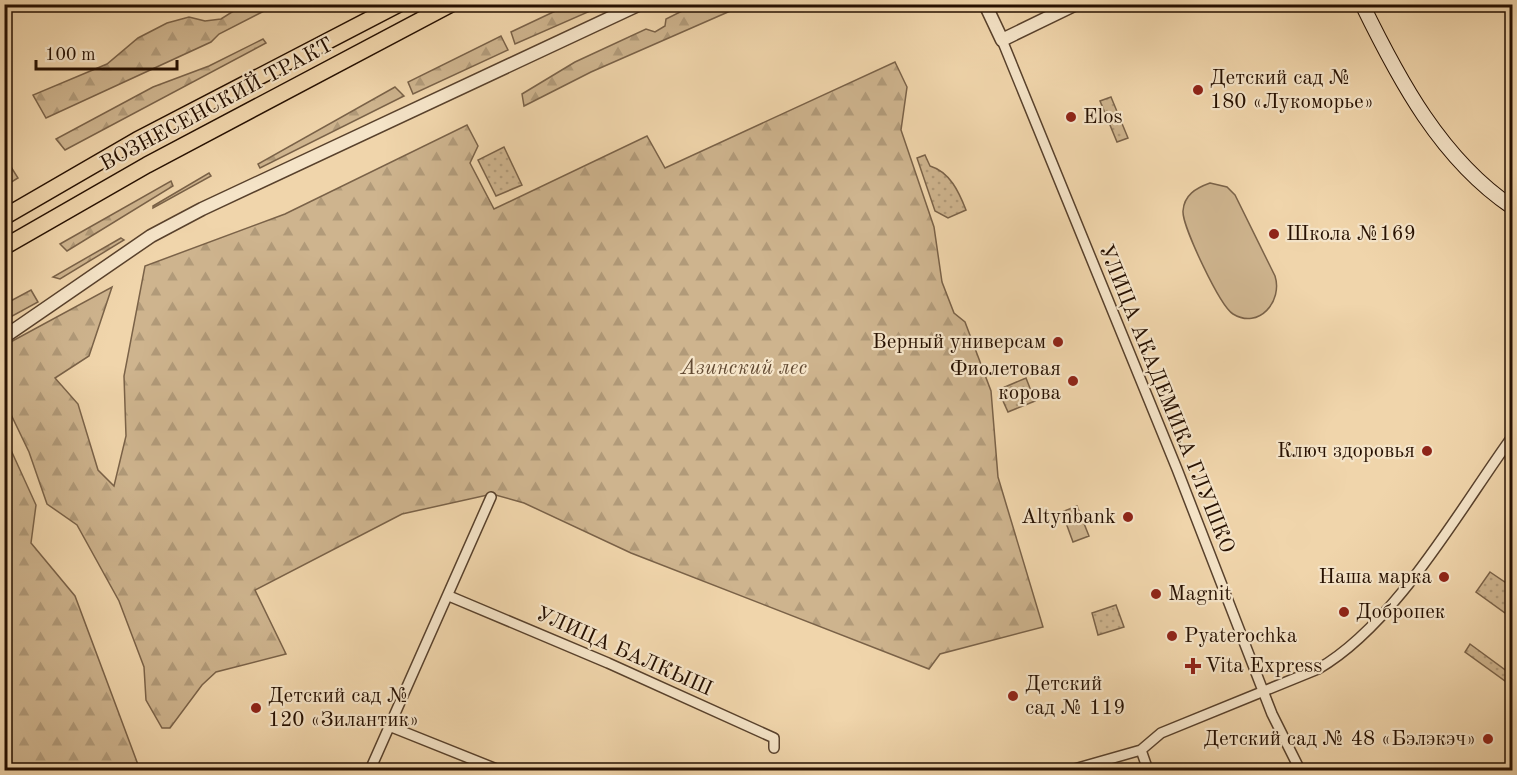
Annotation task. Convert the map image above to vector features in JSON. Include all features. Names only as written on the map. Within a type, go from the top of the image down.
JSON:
[{"type":"main road","name":"ВОЗНЕСЕНСКИЙ ТРАКТ","points":[[4,218],[137,140],[399,4]]},
{"type":"main road","name":"ВОЗНЕСЕНСКИЙ ТРАКТ","points":[[4,247],[147,165],[451,4]]},
{"type":"main road","points":[[1362,4],[1395,70],[1422,113],[1467,169],[1512,207]]},
{"type":"street","points":[[4,337],[107,264],[171,225],[640,4]]},
{"type":"street","points":[[985,4],[1002,40],[1076,4]]},
{"type":"street","name":"УЛИЦА АКАДЕМИКА ГЛУШКО","points":[[1002,40],[1177,469],[1263,692],[1300,771]]},
{"type":"street","points":[[1071,771],[1141,750],[1161,734],[1328,663],[1368,630],[1396,599],[1512,437]]},
{"type":"street","points":[[370,771],[449,596],[490,497]]},
{"type":"street","name":"УЛИЦА БАЛКЫШ","points":[[449,596],[608,663],[774,738],[774,748]]},
{"type":"street","points":[[389,726],[500,771]]},
{"type":"street","points":[[1141,750],[1148,771]]},
{"type":"green space","points":[[696,4],[744,5],[591,72],[524,106],[522,94],[575,62],[646,29],[655,32],[665,26],[666,19]]},
{"type":"green space","points":[[243,5],[276,5],[219,34],[211,42],[46,118],[33,95],[107,64],[138,38],[167,23],[189,17],[205,21],[221,19]]},
{"type":"green space","points":[[568,5],[584,5],[588,12],[515,44],[511,32]]},
{"type":"green space","points":[[501,36],[508,50],[413,94],[408,82]]},
{"type":"green space","points":[[263,39],[266,43],[65,150],[56,139],[153,87],[209,66]]},
{"type":"green space","name":"Азинский лес","points":[[895,62],[907,87],[901,130],[934,227],[942,282],[954,313],[965,322],[991,391],[998,477],[1043,627],[940,654],[929,669],[631,553],[524,503],[492,494],[402,514],[255,590],[286,654],[216,672],[202,685],[170,728],[162,728],[146,700],[144,667],[119,601],[77,525],[47,504],[29,452],[5,402],[5,345],[112,287],[89,356],[55,378],[78,404],[98,470],[114,486],[126,436],[124,376],[145,266],[285,214],[467,125],[478,146],[470,163],[494,209],[647,136],[665,168]]},
{"type":"green space","points":[[395,87],[404,96],[260,168],[258,164]]},
{"type":"green space","points":[[1111,97],[1128,138],[1117,142],[1100,101]]},
{"type":"green space","points":[[504,147],[522,185],[496,196],[478,160]]},
{"type":"green space","points":[[925,155],[930,166],[943,173],[953,184],[966,210],[948,218],[935,211],[917,158]]},
{"type":"green space","points":[[11,167],[18,178],[5,186],[5,171]]},
{"type":"green space","points":[[209,173],[211,176],[153,208],[153,206]]},
{"type":"green space","points":[[171,181],[173,186],[67,251],[60,244]]},
{"type":"green space","points":[[1210,183],[1227,187],[1235,195],[1275,276],[1277,285],[1272,303],[1260,316],[1243,318],[1233,314],[1227,308],[1211,282],[1184,219],[1184,205],[1188,196]]},
{"type":"green space","points":[[121,238],[124,240],[60,279],[53,277]]},
{"type":"green space","points":[[31,290],[38,302],[5,320],[5,304]]},
{"type":"green space","points":[[1026,378],[1035,401],[1008,412],[998,390]]},
{"type":"green space","points":[[5,437],[36,505],[31,543],[75,596],[140,770],[5,770]]},
{"type":"green space","points":[[1077,506],[1089,536],[1073,542],[1062,512]]},
{"type":"green space","points":[[1490,572],[1512,587],[1512,618],[1476,592]]},
{"type":"green space","points":[[1116,605],[1124,627],[1098,635],[1092,613]]},
{"type":"green space","points":[[1470,644],[1512,675],[1512,686],[1465,652]]},
{"type":"place","name":"Детский сад № 180 «Лукоморье»","points":[[1198,90]]},
{"type":"place","name":"Elos","points":[[1071,117]]},
{"type":"place","name":"Школа №169","points":[[1274,234]]},
{"type":"place","name":"Верный универсам","points":[[1058,342]]},
{"type":"place","name":"Фиолетовая корова","points":[[1073,381]]},
{"type":"place","name":"Ключ здоровья","points":[[1427,451]]},
{"type":"place","name":"Altynbank","points":[[1128,517]]},
{"type":"place","name":"Наша марка","points":[[1444,577]]},
{"type":"place","name":"Magnit","points":[[1156,594]]},
{"type":"place","name":"Добропек","points":[[1344,612]]},
{"type":"place","name":"Pyaterochka","points":[[1172,636]]},
{"type":"place","name":"Vita Express","points":[[1193,666]]},
{"type":"place","name":"Детский сад № 119","points":[[1013,696]]},
{"type":"place","name":"Детский сад № 120 «Зилантик»","points":[[256,708]]},
{"type":"place","name":"Детский сад № 48 «Бэлэкэч»","points":[[1488,739]]}]
